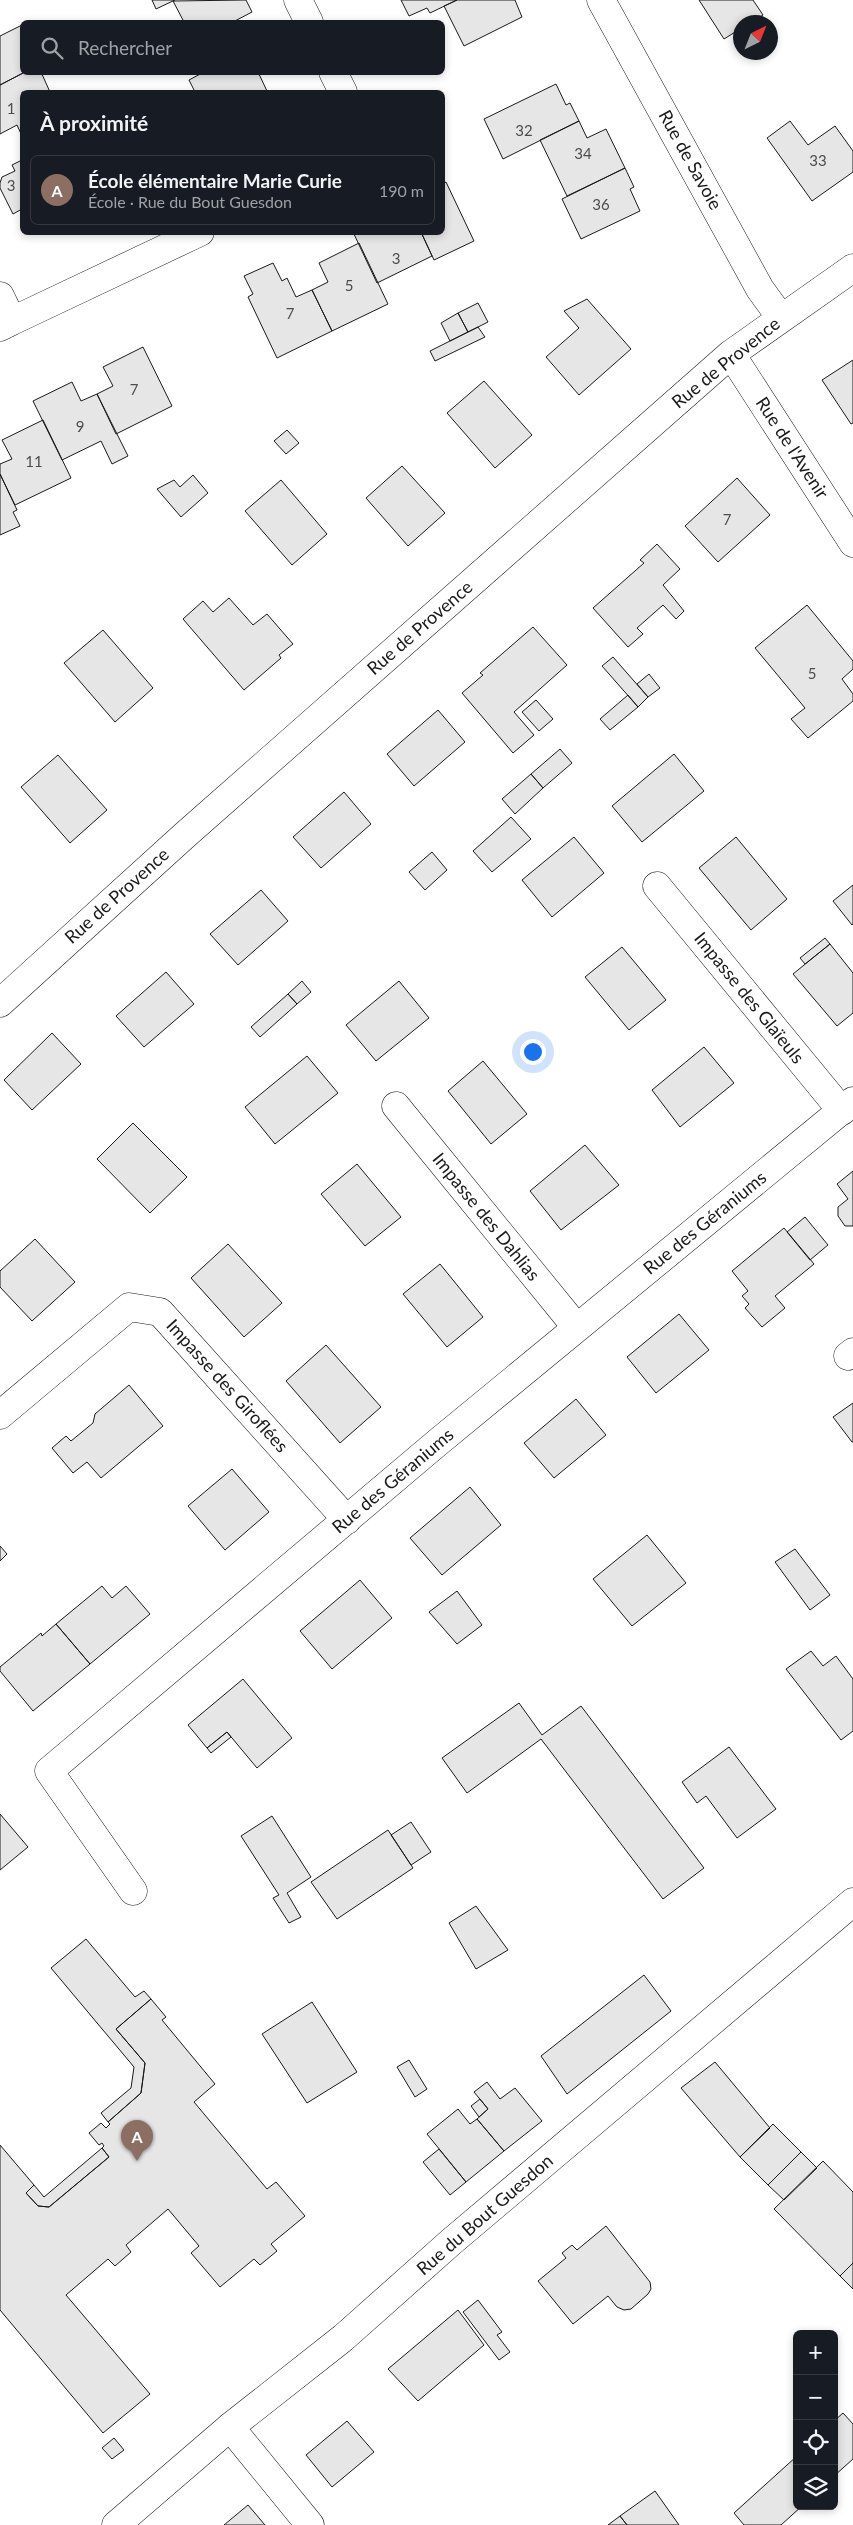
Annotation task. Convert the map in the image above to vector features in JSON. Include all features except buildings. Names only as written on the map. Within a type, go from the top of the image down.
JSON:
[{"type":"street","points":[[298,0],[308,20]]},
{"type":"street","name":"Rue de Savoie","points":[[601,0],[760,289],[781,318]]},
{"type":"street","points":[[334,75],[342,90]]},
{"type":"street","points":[[0,296],[6,324],[194,235]]},
{"type":"street","name":"Rue de Provence","points":[[0,1003],[185,834],[731,354],[853,268]]},
{"type":"street","name":"Rue de l'Avenir","points":[[731,354],[853,543]]},
{"type":"street","name":"Impasse des Glaïeuls","points":[[657,886],[847,1106]]},
{"type":"street","name":"Impasse des Dahlias","points":[[396,1106],[577,1328]]},
{"type":"street","name":"Rue des Géraniums","points":[[133,1891],[49,1771],[577,1328],[847,1106]]},
{"type":"street","name":"Impasse des Giroflées","points":[[0,1416],[129,1307],[160,1312],[347,1520]]},
{"type":"street","name":"Rue du Bout Guesdon","points":[[116,2525],[230,2427],[343,2338],[451,2242],[853,1902]]},
{"type":"street","points":[[230,2427],[310,2525]]},
{"type":"place","name":"École élémentaire Marie Curie","points":[[137,2161]]}]
